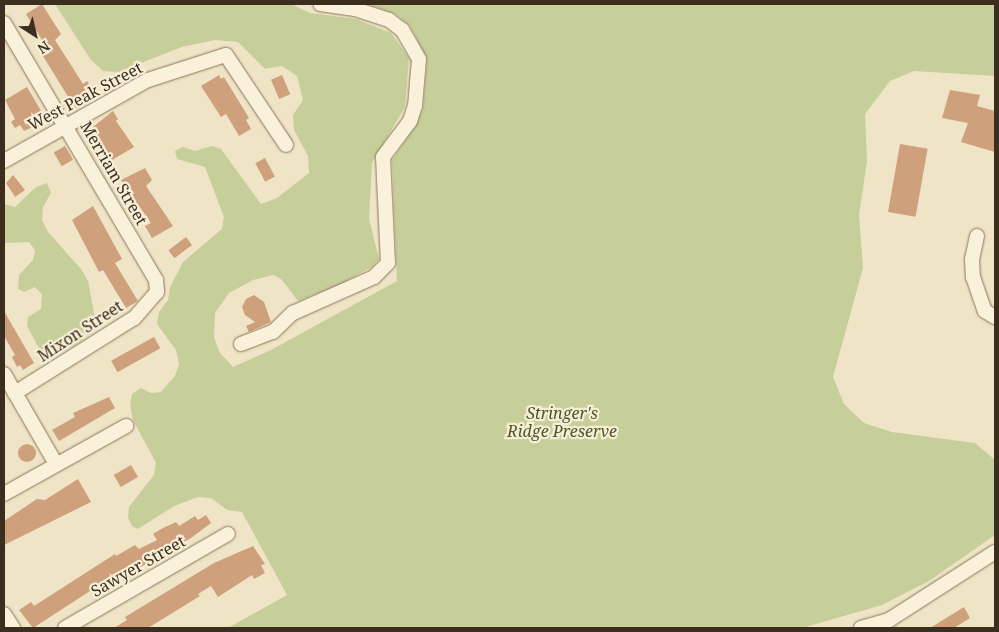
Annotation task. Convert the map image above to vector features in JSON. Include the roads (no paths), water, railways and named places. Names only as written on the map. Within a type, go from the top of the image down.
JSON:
[{"type":"street","points":[[241,344],[273,332],[293,313],[374,278],[388,263],[389,252],[383,157],[410,121],[415,106],[419,59],[402,30],[389,20],[355,9],[320,4]]},
{"type":"street","name":"Merriam Street","points":[[4,23],[156,280],[157,292]]},
{"type":"street","name":"West Peak Street","points":[[4,161],[148,80],[226,55],[286,145]]},
{"type":"street","points":[[977,236],[972,258],[973,277],[985,311],[995,317]]},
{"type":"street","name":"Mixon Street","points":[[15,393],[134,318],[157,292]]},
{"type":"street","points":[[4,374],[56,464]]},
{"type":"street","points":[[4,494],[126,426]]},
{"type":"street","name":"Sawyer Street","points":[[65,628],[228,534]]},
{"type":"street","points":[[861,628],[889,620],[995,552]]},
{"type":"street","points":[[4,614],[13,628]]},
{"type":"park label","name":"Stringer's Ridge Preserve","points":[[562,422]]}]
